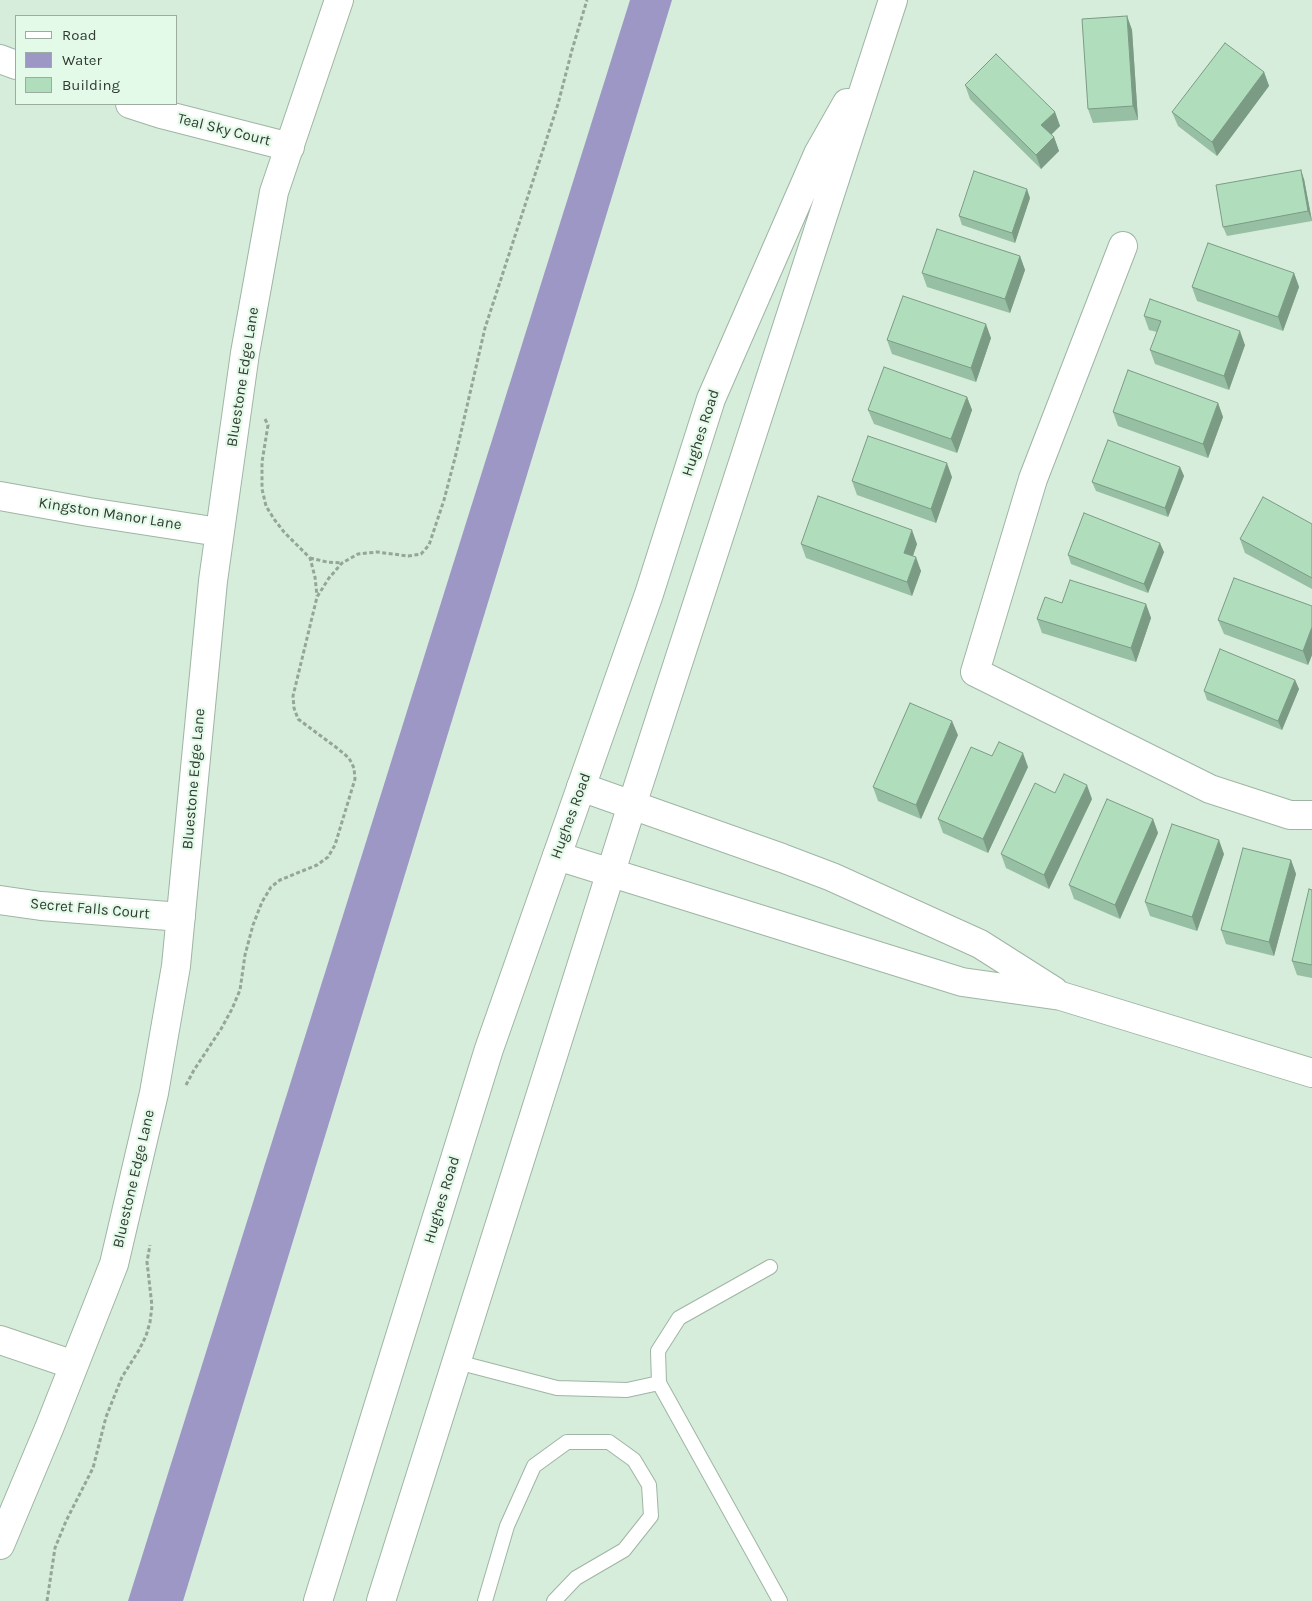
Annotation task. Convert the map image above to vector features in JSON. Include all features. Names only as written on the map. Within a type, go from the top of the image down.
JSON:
[{"type":"street","name":"Bluestone Edge Lane","points":[[0,1545],[114,1264],[154,1093],[176,966],[213,581],[245,353],[274,192],[339,0]]},
{"type":"street","name":"Hughes Road","points":[[381,1601],[632,805],[892,0]]},
{"type":"street","name":"Hughes Road","points":[[318,1601],[488,1049],[649,594],[710,399],[818,154],[876,52]]},
{"type":"street","points":[[0,59],[15,65]]},
{"type":"street","name":"Teal Sky Court","points":[[133,105],[290,147]]},
{"type":"street","points":[[1123,246],[1033,479],[975,672],[1210,789],[1290,815],[1312,815]]},
{"type":"street","name":"Kingston Manor Lane","points":[[0,496],[219,532]]},
{"type":"street","points":[[581,787],[832,877],[980,944],[1061,996]]},
{"type":"street","points":[[557,856],[962,982],[1061,996],[1312,1073]]},
{"type":"street","name":"Secret Falls Court","points":[[0,900],[41,906],[181,917]]},
{"type":"street","points":[[0,1340],[74,1365]]},
{"type":"lane","points":[[770,1267],[679,1318],[658,1351],[659,1383],[780,1601]]},
{"type":"lane","points":[[457,1362],[557,1388],[627,1390],[659,1383]]},
{"type":"lane","points":[[485,1601],[508,1526],[534,1466],[567,1442],[609,1442],[634,1460],[649,1486],[651,1516],[624,1550],[576,1578],[554,1601]]},
{"type":"path","points":[[183,1091],[232,1009],[240,990],[245,955],[253,925],[262,902],[271,887],[280,880],[317,864],[328,857],[335,845],[355,779],[354,768],[348,758],[298,719],[294,708],[293,696],[317,597],[329,578],[342,563],[358,554],[377,552],[408,556],[421,554],[429,545],[444,500],[456,454],[484,328],[558,104],[587,0]]},
{"type":"path","points":[[264,416],[268,425],[262,462],[262,488],[266,506],[284,532],[310,558],[315,577],[317,597]]},
{"type":"path","points":[[310,558],[342,563]]},
{"type":"path","points":[[47,1601],[55,1548],[66,1521],[93,1468],[106,1418],[122,1377],[142,1343],[150,1322],[152,1306],[147,1262],[152,1236]]},
{"type":"water","points":[[630,0],[672,0],[183,1601],[128,1601]]},
{"type":"building","points":[[1127,16],[1133,106],[1088,109],[1082,19]]},
{"type":"building","points":[[1225,43],[1264,72],[1212,142],[1172,112]]},
{"type":"building","points":[[996,54],[1055,112],[1041,125],[1054,137],[1036,155],[965,85]]},
{"type":"building","points":[[1301,170],[1308,211],[1223,227],[1216,185]]},
{"type":"building","points":[[974,171],[1027,189],[1012,233],[959,216]]},
{"type":"building","points":[[937,229],[1020,256],[1005,299],[922,273]]},
{"type":"building","points":[[1208,243],[1294,273],[1278,317],[1192,287]]},
{"type":"building","points":[[903,296],[986,324],[971,368],[887,340]]},
{"type":"building","points":[[1150,299],[1240,331],[1224,376],[1150,350],[1161,321],[1144,316]]},
{"type":"building","points":[[884,367],[967,397],[951,439],[868,410]]},
{"type":"building","points":[[1128,370],[1218,403],[1203,444],[1113,412]]},
{"type":"building","points":[[868,436],[947,463],[931,509],[852,481]]},
{"type":"building","points":[[1108,440],[1180,467],[1165,508],[1092,482]]},
{"type":"building","points":[[818,496],[912,530],[904,553],[916,557],[907,582],[801,544]]},
{"type":"building","points":[[1263,497],[1312,524],[1312,578],[1240,539]]},
{"type":"building","points":[[1084,513],[1160,543],[1144,584],[1068,555]]},
{"type":"building","points":[[1234,578],[1312,606],[1312,627],[1303,651],[1218,620]]},
{"type":"building","points":[[1070,580],[1146,604],[1131,648],[1037,619],[1045,597],[1062,603]]},
{"type":"building","points":[[1220,649],[1295,680],[1278,721],[1204,691]]},
{"type":"building","points":[[910,703],[952,721],[916,805],[873,787]]},
{"type":"building","points":[[999,742],[1023,753],[983,839],[938,819],[971,747],[992,756]]},
{"type":"building","points":[[1064,774],[1087,785],[1044,875],[1001,854],[1035,783],[1055,793]]},
{"type":"building","points":[[1107,799],[1153,819],[1115,905],[1069,885]]},
{"type":"building","points":[[1172,824],[1219,840],[1192,917],[1145,902]]},
{"type":"building","points":[[1243,848],[1291,860],[1269,942],[1221,930]]},
{"type":"building","points":[[1309,889],[1312,890],[1312,965],[1292,961]]}]
